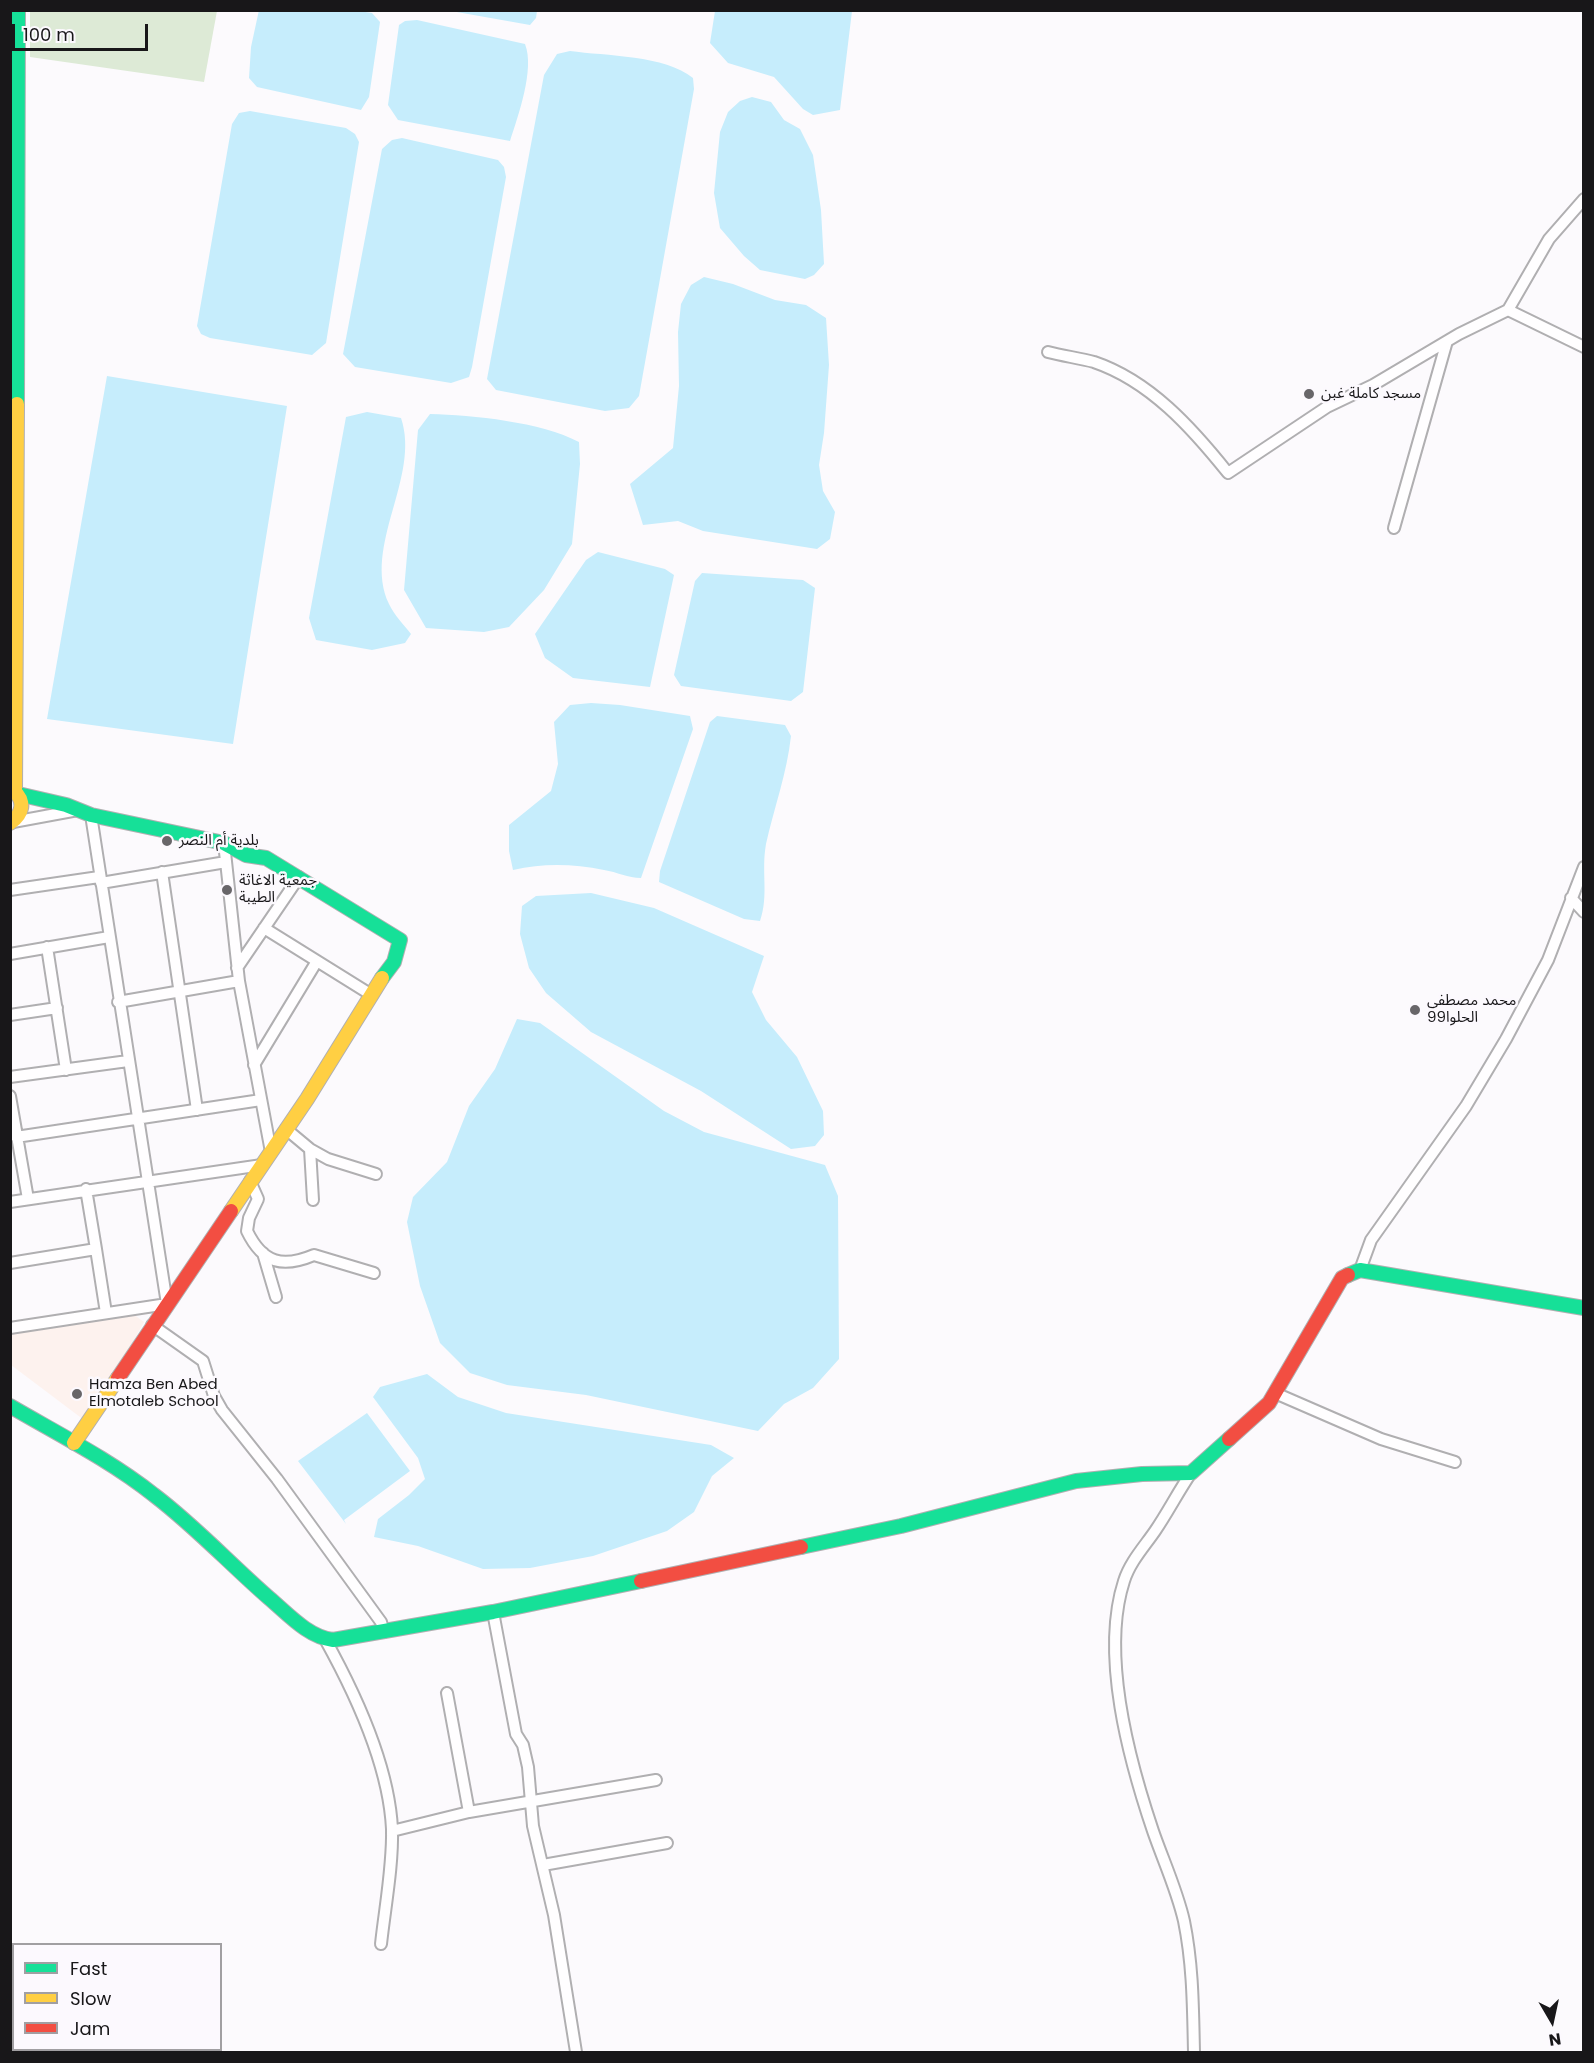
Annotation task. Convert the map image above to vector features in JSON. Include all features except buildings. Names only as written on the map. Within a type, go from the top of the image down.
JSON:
[{"type":"street","points":[[12,822],[22,810],[14,792],[13,771],[16,676],[18,10]]},
{"type":"street","points":[[1048,352],[1094,363],[1139,384],[1175,414],[1228,473],[1328,407],[1373,385],[1447,341],[1508,310],[1549,238],[1584,199]]},
{"type":"street","points":[[1508,310],[1584,347]]},
{"type":"street","points":[[1394,528],[1447,341]]},
{"type":"street","points":[[14,792],[84,813],[224,843],[246,855],[266,858],[400,940],[394,962],[370,994],[286,1129],[74,1443]]},
{"type":"street","points":[[12,822],[84,813]]},
{"type":"street","points":[[84,813],[100,880],[168,1304]]},
{"type":"street","points":[[224,843],[237,968],[271,1152]]},
{"type":"street","points":[[10,890],[226,862]]},
{"type":"street","points":[[1360,1270],[1371,1240],[1466,1106],[1506,1039],[1543,970],[1584,867]]},
{"type":"street","points":[[162,872],[197,1110]]},
{"type":"street","points":[[237,968],[299,877]]},
{"type":"street","points":[[1571,898],[1584,912]]},
{"type":"street","points":[[264,928],[370,994]]},
{"type":"street","points":[[10,954],[109,937]]},
{"type":"street","points":[[47,947],[66,1070]]},
{"type":"street","points":[[254,1065],[316,960]]},
{"type":"street","points":[[118,1002],[239,981]]},
{"type":"street","points":[[10,1015],[57,1008]]},
{"type":"street","points":[[10,1077],[128,1061]]},
{"type":"street","points":[[10,1096],[28,1199]]},
{"type":"street","points":[[16,1137],[261,1100]]},
{"type":"street","points":[[286,1129],[310,1149],[328,1159],[376,1174]]},
{"type":"street","points":[[310,1149],[313,1200]]},
{"type":"street","points":[[10,1202],[147,1180],[262,1165]]},
{"type":"street","points":[[250,1181],[258,1199],[249,1218],[247,1231],[263,1253],[277,1263],[294,1263],[314,1255],[374,1273]]},
{"type":"street","points":[[86,1189],[106,1312]]},
{"type":"street","points":[[10,1263],[96,1249]]},
{"type":"street","points":[[263,1253],[276,1297]]},
{"type":"street","points":[[1194,2052],[1193,1991],[1184,1920],[1140,1786],[1119,1696],[1115,1652],[1117,1621],[1124,1581],[1133,1561],[1191,1473],[1269,1403],[1342,1278],[1360,1270],[1584,1308]]},
{"type":"street","points":[[10,1328],[168,1304]]},
{"type":"street","points":[[152,1325],[203,1361],[214,1396],[222,1410],[243,1439],[274,1473],[340,1568],[381,1622],[384,1632]]},
{"type":"street","points":[[1275,1393],[1382,1439],[1455,1462]]},
{"type":"street","points":[[10,1406],[74,1443],[183,1517],[289,1615],[313,1635],[325,1639],[384,1632],[493,1612],[901,1526],[1076,1481],[1142,1474],[1191,1473]]},
{"type":"street","points":[[340,1568],[349,1561]]},
{"type":"street","points":[[493,1612],[516,1734],[523,1745],[528,1767],[530,1803],[562,1959],[576,2052]]},
{"type":"street","points":[[325,1639],[347,1679],[385,1780],[392,1831],[381,1944]]},
{"type":"street","points":[[447,1693],[469,1812]]},
{"type":"street","points":[[392,1831],[469,1812],[656,1780]]},
{"type":"street","points":[[543,1865],[667,1843]]},
{"type":"shaded area","name":"Hamza Ben Abed Elmotaleb School","points":[[133,1314],[144,1322],[88,1423],[11,1365],[11,1334]]},
{"type":"green space","points":[[30,11],[217,11],[204,82],[30,57]]},
{"type":"water","points":[[259,10],[372,13],[380,22],[369,97],[361,110],[257,87],[249,78],[251,47]]},
{"type":"water","points":[[451,11],[537,11],[536,18],[530,25]]},
{"type":"water","points":[[715,11],[852,11],[840,110],[813,115],[803,109],[774,77],[728,63],[710,43]]},
{"type":"water","points":[[417,20],[525,44],[528,54],[527,79],[510,141],[398,120],[388,105],[399,25],[405,21]]},
{"type":"water","points":[[570,51],[651,61],[681,70],[693,78],[694,89],[639,396],[629,408],[605,411],[496,390],[487,379],[544,75],[557,54]]},
{"type":"water","points":[[752,97],[771,102],[784,120],[800,129],[813,155],[821,210],[824,264],[814,275],[805,279],[760,270],[744,256],[720,228],[714,193],[720,132],[728,112],[740,101]]},
{"type":"water","points":[[250,111],[346,128],[355,134],[359,142],[326,343],[312,355],[210,338],[201,334],[197,326],[232,124],[239,113]]},
{"type":"water","points":[[402,138],[498,160],[504,167],[506,177],[472,367],[469,377],[451,383],[355,367],[343,354],[382,149],[392,140]]},
{"type":"water","points":[[704,277],[733,284],[775,300],[806,305],[826,318],[829,365],[819,465],[823,491],[835,512],[830,539],[817,549],[703,531],[678,521],[643,525],[630,484],[673,448],[679,386],[678,332],[681,304],[691,285]]},
{"type":"water","points":[[107,376],[287,406],[233,744],[47,719]]},
{"type":"water","points":[[367,412],[401,418],[405,441],[404,464],[386,535],[382,559],[383,582],[391,608],[411,634],[405,643],[372,650],[316,640],[309,618],[346,417]]},
{"type":"water","points":[[430,414],[506,421],[546,429],[579,442],[580,464],[572,544],[544,590],[509,627],[484,632],[426,628],[404,590],[418,430]]},
{"type":"water","points":[[598,552],[665,569],[674,575],[650,687],[573,678],[545,658],[535,634],[586,560]]},
{"type":"water","points":[[702,573],[803,580],[815,588],[803,692],[791,701],[681,686],[674,675],[695,581]]},
{"type":"water","points":[[591,703],[690,716],[693,729],[641,878],[581,866],[547,865],[513,870],[509,851],[509,825],[551,791],[558,764],[554,722],[570,705]]},
{"type":"water","points":[[717,716],[785,725],[791,736],[766,844],[765,893],[760,921],[744,919],[659,882],[660,871],[710,722]]},
{"type":"water","points":[[591,893],[654,908],[764,956],[752,992],[766,1020],[797,1057],[823,1111],[824,1135],[815,1146],[791,1149],[701,1091],[591,1032],[546,993],[529,968],[520,934],[522,906],[536,896]]},
{"type":"water","points":[[517,1019],[540,1023],[664,1111],[704,1132],[825,1165],[838,1196],[839,1359],[813,1388],[784,1404],[758,1431],[586,1395],[507,1385],[470,1373],[440,1343],[420,1286],[407,1222],[413,1197],[447,1162],[469,1106],[495,1069]]},
{"type":"water","points":[[427,1374],[458,1397],[506,1413],[711,1445],[734,1458],[712,1476],[694,1512],[667,1531],[593,1556],[530,1568],[483,1569],[418,1546],[374,1537],[378,1519],[409,1495],[425,1479],[418,1458],[373,1397],[380,1387]]},
{"type":"water","points":[[367,1413],[410,1471],[344,1520],[346,1524],[298,1461]]},
{"type":"traffic: fast","points":[[17,404],[18,10]]},
{"type":"traffic: fast","points":[[18,794],[66,805],[91,815],[224,843],[246,855],[266,858],[400,940],[394,962],[382,978]]},
{"type":"traffic: fast","points":[[1348,1275],[1360,1270],[1584,1308]]},
{"type":"traffic: fast","points":[[10,1406],[84,1448],[137,1482],[184,1519],[291,1618],[307,1630],[324,1638],[333,1640],[493,1612],[641,1581]]},
{"type":"traffic: fast","points":[[801,1547],[901,1526],[1076,1481],[1142,1474],[1191,1473],[1229,1439]]},
{"type":"traffic: slow","points":[[15,791],[17,404]]},
{"type":"traffic: slow","points":[[10,823],[18,816],[21,807],[20,799],[13,790]]},
{"type":"traffic: slow","points":[[231,1211],[307,1099],[382,978]]},
{"type":"traffic: slow","points":[[74,1443],[118,1378]]},
{"type":"traffic: jam","points":[[118,1378],[231,1211]]},
{"type":"traffic: jam","points":[[1229,1439],[1269,1403],[1342,1278],[1348,1275]]},
{"type":"traffic: jam","points":[[641,1581],[801,1547]]},
{"type":"place","name":"مسجد كاملة غبن","points":[[1309,394]]},
{"type":"place","name":"بلدية أم النصر","points":[[167,841]]},
{"type":"place","name":"جمعية الاغاثة الطيبة","points":[[227,890]]},
{"type":"place","name":"محمد مصطفى الحلوا99","points":[[1415,1010]]},
{"type":"place","name":"Hamza Ben Abed Elmotaleb School","points":[[77,1394]]}]
